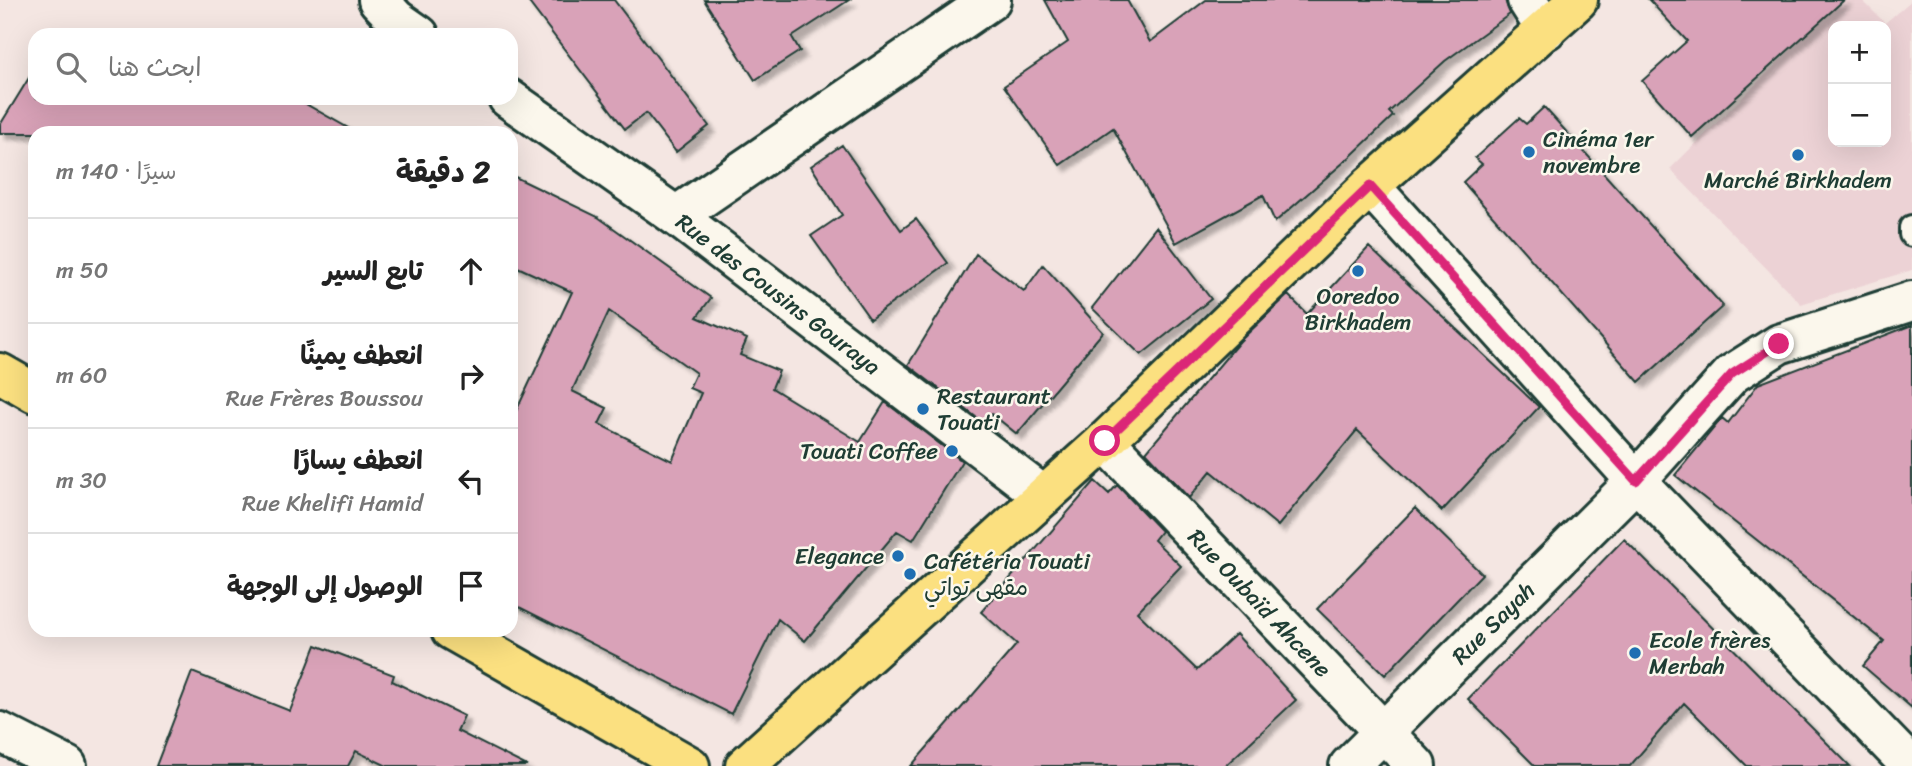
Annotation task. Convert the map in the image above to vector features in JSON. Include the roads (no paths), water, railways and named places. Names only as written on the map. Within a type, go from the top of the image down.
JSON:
[{"type":"main road","points":[[745,766],[1105,441],[1370,186],[1537,15],[1578,0]]},
{"type":"main road","points":[[0,373],[28,389]]},
{"type":"main road","points":[[463,637],[690,766]]},
{"type":"street","points":[[676,216],[990,0]]},
{"type":"street","name":"Rue des Cousins Gouraya","points":[[518,105],[676,216],[1044,496]]},
{"type":"street","points":[[1370,186],[1636,481],[1912,766]]},
{"type":"street","name":"Rue Sayah","points":[[1349,766],[1636,481],[1732,374],[1779,344],[1912,301]]},
{"type":"street","name":"Rue Oubaïd Ahcene","points":[[1105,441],[1416,766]]},
{"type":"street","points":[[0,732],[67,766]]},
{"type":"lane","points":[[1912,228],[1912,234]]},
{"type":"place","name":"Cinéma 1er novembre","points":[[1529,152]]},
{"type":"place","name":"Marché Birkhadem","points":[[1798,155]]},
{"type":"place","name":"Ooredoo Birkhadem","points":[[1358,271]]},
{"type":"place","name":"Restaurant Touati","points":[[923,409]]},
{"type":"place","name":"Touati Coffee","points":[[952,451]]},
{"type":"place","name":"Elegance","points":[[898,556]]},
{"type":"place","name":"Cafétéria Touati مقهى تواتي","points":[[910,574]]},
{"type":"place","name":"Ecole frères Merbah","points":[[1635,653]]}]
